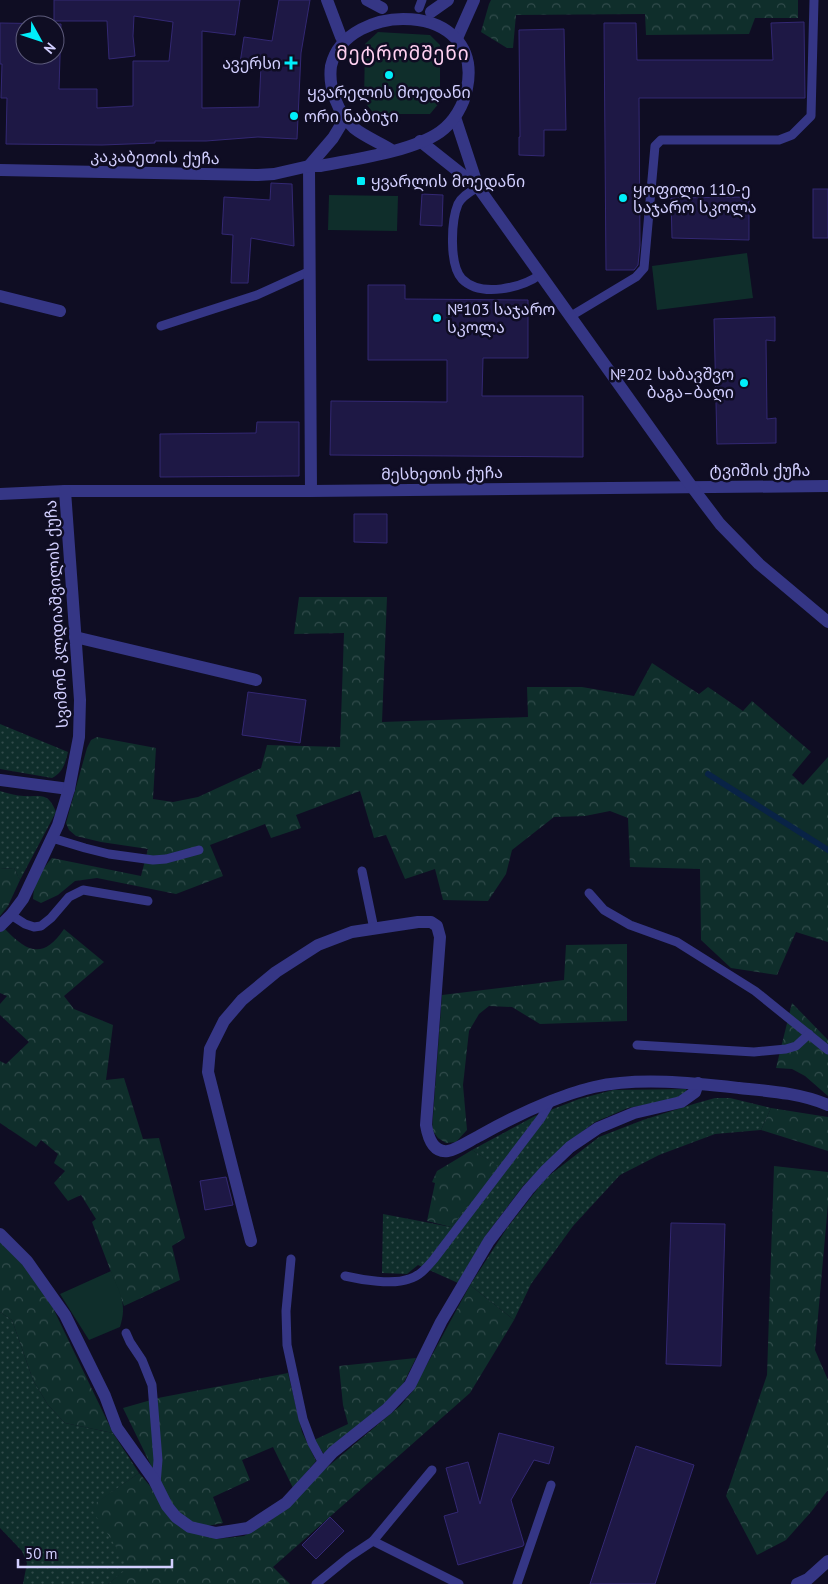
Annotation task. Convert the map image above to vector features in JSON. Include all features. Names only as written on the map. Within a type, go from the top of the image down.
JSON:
[{"type":"street","points":[[327,0],[341,37]]},
{"type":"street","points":[[367,0],[382,8]]},
{"type":"street","points":[[431,12],[448,0]]},
{"type":"street","points":[[458,36],[474,0]]},
{"type":"street","points":[[420,4],[446,22],[458,36],[467,56],[470,77],[466,98],[455,117],[440,132],[393,151],[355,128],[345,118],[332,94],[330,74],[333,55],[341,37],[358,18],[382,8],[420,4]]},
{"type":"street","points":[[455,117],[478,187]]},
{"type":"street","points":[[312,491],[309,166],[333,138],[345,118]]},
{"type":"street","points":[[420,141],[478,187],[720,524],[759,564],[828,622]]},
{"type":"street","name":"კაკაბეთის ქუჩა","points":[[0,170],[258,175],[274,174],[309,166],[320,166],[393,151]]},
{"type":"street","points":[[0,296],[60,311]]},
{"type":"street","name":"ტვიშის ქუჩა","points":[[692,487],[828,486]]},
{"type":"street","name":"მესხეთის ქუჩა","points":[[0,494],[65,491],[312,491],[692,487]]},
{"type":"street","name":"სვიმონ კლდიაშვილის ქუჩა","points":[[0,926],[23,899],[58,825],[69,789],[79,737],[80,700],[65,491]]},
{"type":"street","points":[[75,637],[256,680]]},
{"type":"street","points":[[0,780],[69,789]]},
{"type":"street","points":[[251,1242],[208,1072],[210,1049],[224,1022],[242,1000],[276,972],[318,945],[352,932],[418,922],[431,922],[437,926],[440,938],[426,1125],[433,1145],[440,1150],[449,1151],[551,1101],[594,1087],[623,1083],[698,1083],[768,1091],[815,1100],[828,1105]]},
{"type":"street","points":[[4,1238],[27,1261],[65,1316],[105,1396],[117,1428],[156,1484],[167,1506],[176,1517],[190,1527],[216,1533],[248,1528],[286,1503],[332,1452],[387,1409],[410,1385],[441,1322],[488,1241],[546,1170],[570,1147],[598,1128],[634,1113],[681,1102],[695,1092],[698,1083]]},
{"type":"street","points":[[798,1584],[808,1579],[828,1561]]},
{"type":"lane","points":[[571,316],[636,277],[644,268],[655,146],[661,140],[779,140],[792,135],[811,116],[814,0]]},
{"type":"lane","points":[[478,187],[465,195],[459,204],[454,218],[453,240],[456,268],[462,278],[472,286],[484,289],[500,289],[531,281],[541,274]]},
{"type":"lane","points":[[161,326],[257,295],[310,271]]},
{"type":"lane","points":[[52,838],[110,854],[152,860],[166,859],[199,850]]},
{"type":"lane","points":[[362,872],[374,929]]},
{"type":"lane","points":[[11,915],[34,928],[41,926],[51,918],[69,897],[84,890],[148,901]]},
{"type":"lane","points":[[590,893],[604,910],[630,925],[678,942],[756,991],[828,1050]]},
{"type":"lane","points":[[637,1045],[754,1052],[786,1049],[796,1046],[808,1034]]},
{"type":"lane","points":[[345,1276],[356,1279],[396,1282],[410,1279],[421,1273],[440,1252],[541,1118],[551,1101]]},
{"type":"lane","points":[[0,1228],[4,1238]]},
{"type":"lane","points":[[291,1259],[286,1311],[287,1345],[303,1419],[312,1443],[323,1463]]},
{"type":"lane","points":[[126,1333],[142,1360],[152,1385],[158,1460],[156,1484]]},
{"type":"lane","points":[[316,1584],[349,1557],[374,1541],[432,1470]]},
{"type":"lane","points":[[517,1584],[551,1485]]},
{"type":"lane","points":[[374,1541],[459,1584]]},
{"type":"green space","points":[[491,0],[798,0],[798,18],[755,18],[749,34],[646,35],[645,14],[516,15],[513,48],[507,48],[481,32]]},
{"type":"green space","points":[[378,32],[430,35],[440,45],[440,102],[430,114],[374,114],[364,101],[365,44]]},
{"type":"green space","points":[[329,195],[398,196],[397,231],[328,230]]},
{"type":"green space","points":[[747,253],[753,298],[657,310],[652,266]]},
{"type":"green space","points":[[299,597],[387,597],[382,722],[528,717],[527,687],[582,687],[634,696],[652,663],[699,694],[708,687],[743,711],[752,701],[811,752],[792,775],[803,785],[828,757],[828,942],[796,932],[777,975],[731,968],[701,940],[700,869],[630,867],[628,818],[610,811],[585,816],[554,817],[512,850],[506,874],[488,901],[443,900],[435,869],[405,879],[386,835],[374,838],[360,791],[296,815],[301,828],[271,838],[265,824],[210,845],[223,876],[176,894],[97,878],[75,881],[58,895],[41,903],[33,899],[39,877],[52,858],[141,876],[148,849],[76,836],[69,830],[66,823],[87,748],[91,740],[97,737],[156,748],[153,799],[173,802],[198,797],[261,768],[267,745],[340,747],[344,633],[294,634]]},
{"type":"green space","points":[[0,724],[68,752],[65,764],[56,776],[52,778],[0,769]]},
{"type":"green space","points":[[0,791],[18,796],[40,796],[47,798],[56,812],[20,880],[14,868],[0,869]]},
{"type":"green space","points":[[14,868],[20,880],[8,906],[0,916],[0,869]]},
{"type":"green space","points":[[5,929],[28,947],[42,949],[56,939],[64,929],[104,962],[64,996],[74,1009],[113,1025],[106,1080],[124,1078],[143,1139],[159,1138],[185,1238],[172,1246],[180,1280],[124,1306],[92,1222],[96,1219],[81,1195],[68,1201],[54,1183],[65,1171],[54,1163],[58,1154],[41,1140],[36,1147],[0,1123],[0,1061],[6,1064],[29,1042],[0,1015],[0,1004],[7,996],[0,993],[0,932]]},
{"type":"green space","points":[[627,944],[627,1021],[540,1024],[512,1007],[489,1006],[479,1014],[469,1031],[463,1085],[467,1130],[456,1142],[446,1143],[438,1138],[432,1130],[442,995],[564,980],[566,945]]},
{"type":"green space","points":[[792,1003],[828,1040],[828,1096],[805,1076],[792,1069],[776,1068]]},
{"type":"green space","points":[[686,1089],[687,1093],[671,1100],[628,1108],[595,1122],[563,1146],[523,1186],[486,1235],[458,1283],[418,1265],[407,1274],[382,1273],[383,1214],[451,1227],[497,1166],[472,1150],[535,1116],[579,1099],[613,1090]]},
{"type":"green space","points":[[715,1098],[730,1098],[771,1108],[761,1130],[715,1134],[659,1155],[620,1175],[573,1226],[531,1284],[514,1320],[470,1285],[507,1228],[546,1178],[599,1137],[643,1120]]},
{"type":"green space","points":[[771,1108],[828,1117],[828,1151],[761,1130]]},
{"type":"green space","points":[[472,1150],[498,1166],[451,1227],[427,1221],[435,1183],[432,1182],[437,1171]]},
{"type":"green space","points":[[774,1166],[828,1172],[828,1204],[815,1350],[828,1380],[828,1490],[786,1540],[757,1555],[726,1496],[767,1375]]},
{"type":"green space","points":[[0,1241],[18,1257],[53,1308],[113,1433],[65,1423],[48,1405],[33,1380],[12,1320],[0,1312]]},
{"type":"green space","points":[[111,1271],[123,1305],[120,1327],[89,1340],[60,1294]]},
{"type":"green space","points":[[470,1285],[514,1320],[470,1393],[273,1567],[290,1584],[108,1584],[129,1567],[90,1507],[139,1473],[150,1486],[160,1504],[217,1539],[244,1536],[271,1520],[325,1469],[400,1406],[412,1392]]},
{"type":"green space","points":[[0,1312],[12,1320],[33,1380],[48,1405],[65,1423],[113,1433],[139,1473],[91,1507],[130,1567],[108,1584],[23,1584],[27,1563],[22,1551],[0,1528]]},
{"type":"green space","points":[[416,1358],[403,1384],[390,1399],[324,1454],[314,1440],[348,1424],[343,1405],[339,1366]]},
{"type":"green space","points":[[288,1373],[302,1432],[316,1461],[293,1488],[273,1447],[242,1460],[250,1480],[213,1497],[223,1523],[202,1527],[189,1522],[177,1512],[166,1496],[123,1408],[158,1398]]},
{"type":"building","points":[[54,0],[240,0],[235,35],[202,31],[202,108],[259,107],[261,66],[240,63],[244,37],[272,41],[279,0],[310,0],[301,53],[297,139],[258,137],[102,145],[6,144],[7,98],[1,98],[0,23],[15,23],[15,65],[60,65],[59,89],[97,89],[97,108],[133,106],[133,61],[169,61],[173,22],[134,16],[135,56],[109,59],[107,21],[65,21],[65,15],[54,15]]},
{"type":"building","name":"ყოფილი 110-ე საჯარო სკოლა","points":[[804,22],[805,98],[639,98],[640,245],[638,265],[634,270],[606,270],[604,23],[636,23],[637,60],[773,60],[771,23]]},
{"type":"building","points":[[564,29],[566,130],[544,130],[544,156],[519,155],[519,30]]},
{"type":"building","points":[[271,183],[292,184],[294,246],[251,238],[248,283],[231,283],[233,235],[222,234],[224,197],[270,200]]},
{"type":"building","points":[[813,189],[828,189],[828,238],[813,238]]},
{"type":"building","points":[[422,194],[443,195],[442,226],[420,225]]},
{"type":"building","points":[[749,197],[749,240],[672,238],[671,198]]},
{"type":"building","points":[[368,285],[405,285],[405,299],[528,300],[528,358],[483,358],[482,396],[583,396],[583,457],[330,455],[331,401],[447,402],[447,360],[368,360]]},
{"type":"building","points":[[775,317],[775,341],[766,340],[767,419],[776,418],[776,443],[717,444],[714,319]]},
{"type":"building","points":[[257,422],[299,422],[299,476],[160,477],[160,434],[256,433]]},
{"type":"building","points":[[354,514],[387,514],[387,543],[354,542]]},
{"type":"building","points":[[248,692],[306,700],[300,743],[242,735]]},
{"type":"building","points":[[226,1177],[233,1205],[205,1210],[200,1181]]},
{"type":"building","points":[[671,1223],[725,1224],[721,1366],[666,1364]]},
{"type":"building","points":[[499,1433],[554,1447],[549,1464],[534,1460],[511,1500],[523,1546],[458,1565],[444,1516],[458,1512],[446,1468],[468,1462],[480,1504]]},
{"type":"building","points":[[636,1446],[694,1465],[655,1584],[590,1584]]},
{"type":"building","points":[[330,1517],[344,1531],[316,1559],[302,1545]]},
{"type":"waterway","points":[[708,774],[828,850]]},
{"type":"place","name":"ავერსი","points":[[291,63]]},
{"type":"place","name":"ყვარელის მოედანი","points":[[389,75]]},
{"type":"place","name":"ორი ნაბიჯი","points":[[294,116]]},
{"type":"place","name":"ყვარლის მოედანი","points":[[361,181]]},
{"type":"place","name":"ყოფილი 110-ე საჯარო სკოლა","points":[[623,198]]},
{"type":"place","name":"№103 საჯარო სკოლა","points":[[437,318]]},
{"type":"place","name":"№202 საბავშვო ბაგა–ბაღი","points":[[744,383]]},
{"type":"district","name":"მეტრომშენი","points":[[403,53]]}]
